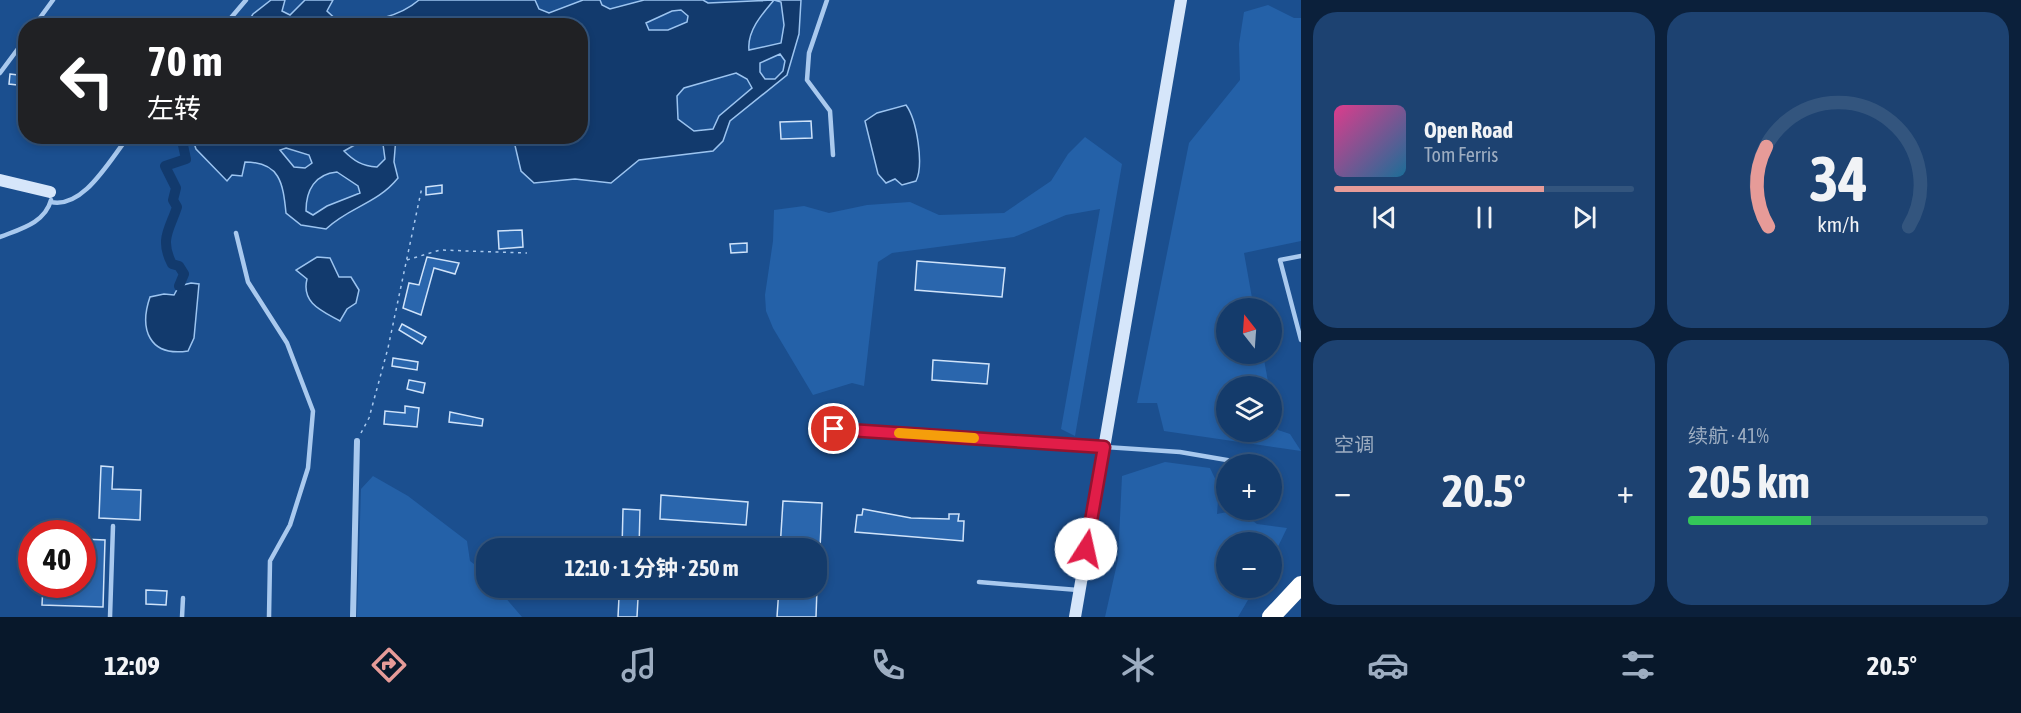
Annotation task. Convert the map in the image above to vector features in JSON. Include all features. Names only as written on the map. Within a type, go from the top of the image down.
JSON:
[{"type":"highway","points":[[1271,617],[1301,585]]},
{"type":"street","points":[[1075,617],[1181,0]]},
{"type":"street","points":[[0,180],[50,197]]},
{"type":"street","points":[[353,617],[357,441]]},
{"type":"lane","points":[[40,18],[53,0]]},
{"type":"lane","points":[[231,18],[246,0]]},
{"type":"lane","points":[[827,0],[809,52],[807,80],[830,111],[833,155]]},
{"type":"lane","points":[[0,73],[18,49]]},
{"type":"lane","points":[[0,237],[45,214],[50,197],[59,203],[75,199],[90,186],[123,144]]},
{"type":"lane","points":[[236,232],[248,282],[287,343],[313,411],[308,468],[290,525],[270,561],[269,617]]},
{"type":"lane","points":[[1301,255],[1280,260],[1301,340]]},
{"type":"lane","points":[[834,429],[1180,452],[1216,458]]},
{"type":"lane","points":[[110,617],[113,526]]},
{"type":"lane","points":[[979,582],[1079,591]]},
{"type":"lane","points":[[182,617],[183,598]]},
{"type":"path","points":[[357,441],[369,418],[388,348],[422,187]]},
{"type":"path","points":[[406,260],[440,250],[527,253]]},
{"type":"shaded area","points":[[271,0],[285,0],[282,11],[290,15],[305,0],[333,0],[327,11],[335,18],[250,18]]},
{"type":"shaded area","points":[[419,0],[535,0],[539,9],[549,13],[583,0],[600,0],[602,5],[610,9],[644,0],[703,0],[708,3],[774,0],[801,0],[799,34],[787,75],[730,121],[723,141],[713,151],[639,160],[611,183],[575,179],[534,183],[521,171],[515,144],[588,144],[588,18],[380,18],[401,11]],"holes":[[[774,0],[781,2],[784,25],[781,43],[749,50],[750,36],[760,17]],[[681,10],[688,16],[687,22],[668,30],[649,30],[646,23],[672,11]],[[780,54],[785,61],[783,71],[775,79],[765,79],[760,72],[760,63]],[[736,73],[747,79],[752,88],[719,116],[713,129],[694,131],[678,119],[677,96],[684,88]]]},
{"type":"shaded area","points":[[1268,5],[1294,18],[1301,18],[1301,241],[1244,253],[1252,298],[1216,298],[1216,364],[1265,364],[1267,376],[1216,376],[1216,439],[1164,431],[1157,403],[1137,403],[1189,143],[1240,80],[1239,44],[1244,12]]},
{"type":"shaded area","points":[[906,105],[916,131],[919,154],[918,174],[916,181],[902,185],[895,179],[886,183],[878,174],[865,121],[877,113]]},
{"type":"shaded area","points":[[1085,137],[1122,164],[1075,436],[1061,429],[1100,209],[1066,215],[1014,237],[892,253],[878,262],[864,386],[852,383],[813,395],[773,328],[766,311],[765,295],[773,241],[774,210],[804,206],[829,213],[867,205],[910,202],[939,215],[1004,213],[1051,181],[1068,154]]},
{"type":"shaded area","points":[[194,144],[356,144],[344,151],[359,162],[377,167],[385,159],[383,144],[395,144],[394,162],[398,178],[381,194],[344,215],[326,229],[301,225],[286,213],[281,184],[273,170],[266,166],[245,162],[242,176],[232,175],[227,181],[196,149]],"holes":[[[286,148],[309,155],[312,163],[305,168],[294,167],[280,150]],[[337,172],[358,186],[360,193],[327,206],[313,215],[306,211],[306,203],[313,184],[329,173]]]},
{"type":"shaded area","points":[[317,257],[330,258],[339,277],[351,277],[359,290],[356,303],[347,309],[340,321],[314,305],[307,294],[307,279],[296,270]]},
{"type":"shaded area","points":[[199,284],[194,338],[188,351],[164,350],[150,338],[147,330],[147,309],[150,297],[164,294],[174,295],[179,286]]},
{"type":"shaded area","points":[[1282,431],[1290,434],[1301,451],[1239,442],[1282,442]]},
{"type":"shaded area","points":[[1165,462],[1210,468],[1216,481],[1216,520],[1252,520],[1257,524],[1287,528],[1282,538],[1282,532],[1216,532],[1216,598],[1249,598],[1238,617],[1105,617],[1118,559],[1122,476]]},
{"type":"shaded area","points":[[373,476],[408,496],[467,541],[470,561],[476,566],[476,598],[506,598],[522,617],[357,617],[361,489]]},
{"type":"building","points":[[10,74],[18,75],[18,85],[9,84]]},
{"type":"building","points":[[811,121],[812,138],[781,139],[780,122]]},
{"type":"building","points":[[442,185],[442,193],[426,195],[426,187]]},
{"type":"building","points":[[522,230],[523,247],[499,249],[498,231]]},
{"type":"building","points":[[747,243],[747,252],[731,253],[730,244]]},
{"type":"building","points":[[427,257],[459,263],[455,274],[434,268],[421,315],[403,308],[409,283],[419,285]]},
{"type":"building","points":[[917,261],[1005,268],[1002,297],[915,290]]},
{"type":"building","points":[[402,324],[426,337],[422,344],[399,330]]},
{"type":"building","points":[[393,358],[418,362],[417,370],[392,366]]},
{"type":"building","points":[[933,360],[989,364],[987,384],[932,380]]},
{"type":"building","points":[[409,380],[425,383],[423,393],[407,389]]},
{"type":"building","points":[[405,406],[419,408],[417,427],[384,424],[385,411],[405,413]]},
{"type":"building","points":[[450,412],[483,419],[482,426],[449,422]]},
{"type":"building","points":[[101,466],[113,467],[112,489],[141,490],[140,520],[99,518]]},
{"type":"building","points":[[661,495],[748,502],[746,525],[660,519]]},
{"type":"building","points":[[783,501],[822,503],[820,538],[781,538]]},
{"type":"building","points":[[623,509],[640,510],[639,538],[622,538]]},
{"type":"building","points":[[863,509],[911,518],[949,519],[949,514],[959,514],[958,521],[964,521],[963,541],[855,532],[857,515],[862,515]]},
{"type":"building","points":[[96,540],[105,540],[103,607],[42,605],[42,598],[96,598]]},
{"type":"building","points":[[146,590],[167,591],[166,605],[146,604]]},
{"type":"building","points":[[619,598],[638,598],[637,617],[618,617]]},
{"type":"building","points":[[778,598],[817,598],[816,617],[777,617]]},
{"type":"waterway","points":[[179,286],[184,274],[179,266],[172,264],[166,248],[167,234],[177,207],[173,200],[176,188],[165,166],[186,159],[183,144]]},
{"type":"slow traffic","points":[[899,433],[974,438]]},
{"type":"route","points":[[834,429],[1104,447],[1086,549]]}]
